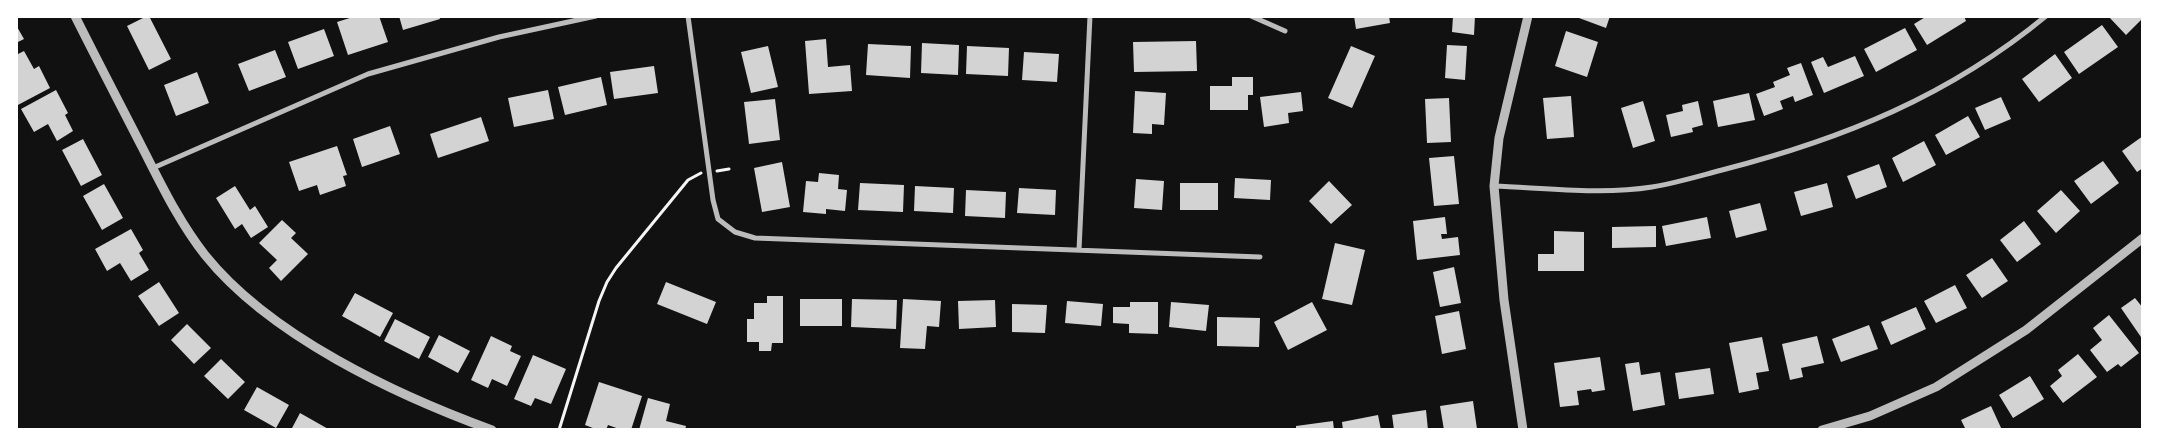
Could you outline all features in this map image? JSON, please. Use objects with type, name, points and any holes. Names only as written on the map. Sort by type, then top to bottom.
[{"type":"street","points":[[75,16],[174,210],[206,255],[249,300],[292,333],[351,366],[411,396],[492,430]]},
{"type":"street","points":[[153,168],[368,74],[499,37],[596,16]]},
{"type":"street","points":[[688,16],[713,200],[718,220],[735,232],[755,238],[1260,257]]},
{"type":"street","points":[[1079,250],[1090,16]]},
{"type":"street","points":[[1251,16],[1285,31]]},
{"type":"street","points":[[1523,430],[1504,300],[1494,186],[1499,138],[1528,16]]},
{"type":"street","points":[[1494,186],[1616,190],[1652,187],[1771,158],[1833,137],[1895,112],[1958,80],[2016,41],[2046,16]]},
{"type":"street","points":[[1822,430],[1870,416],[1936,387],[2026,330],[2143,238]]},
{"type":"path","points":[[558,430],[599,300],[616,268],[688,180],[698,174],[729,170]]},
{"type":"building","points":[[149,16],[171,59],[149,70],[127,26]]},
{"type":"building","points":[[356,16],[379,16],[388,42],[348,55],[337,22]]},
{"type":"building","points":[[399,16],[439,16],[440,19],[403,30]]},
{"type":"building","points":[[1354,16],[1389,16],[1390,23],[1356,29]]},
{"type":"building","points":[[1453,16],[1475,16],[1474,35],[1452,32]]},
{"type":"building","points":[[1580,16],[1610,16],[1606,28],[1579,18]]},
{"type":"building","points":[[1927,16],[1964,16],[1966,21],[1927,45],[1914,24]]},
{"type":"building","points":[[2110,16],[2143,16],[2143,18],[2126,35]]},
{"type":"building","points":[[16,25],[24,39],[16,43]]},
{"type":"building","points":[[2102,25],[2118,47],[2079,74],[2064,52]]},
{"type":"building","points":[[1905,28],[1917,50],[1876,72],[1864,49]]},
{"type":"building","points":[[324,29],[334,56],[298,69],[288,42]]},
{"type":"building","points":[[1566,31],[1598,42],[1587,77],[1555,66]]},
{"type":"building","points":[[826,39],[828,67],[850,65],[852,91],[809,94],[805,41]]},
{"type":"building","points":[[1196,41],[1197,71],[1134,72],[1133,42]]},
{"type":"building","points":[[922,43],[959,45],[958,75],[921,73]]},
{"type":"building","points":[[868,44],[911,46],[910,78],[866,75]]},
{"type":"building","points":[[1447,45],[1467,46],[1465,80],[1445,78]]},
{"type":"building","points":[[768,46],[778,87],[751,93],[741,52]]},
{"type":"building","points":[[967,46],[1009,48],[1008,76],[966,74]]},
{"type":"building","points":[[1351,46],[1375,56],[1352,108],[1328,98]]},
{"type":"building","points":[[275,50],[286,77],[249,91],[238,64]]},
{"type":"building","points":[[24,51],[34,69],[39,66],[50,88],[16,106],[16,55]]},
{"type":"building","points":[[1024,52],[1059,54],[1057,82],[1022,80]]},
{"type":"building","points":[[2055,54],[2072,78],[2039,102],[2022,79]]},
{"type":"building","points":[[1855,56],[1864,76],[1824,93],[1811,62],[1823,57],[1828,67]]},
{"type":"building","points":[[1801,63],[1813,95],[1795,102],[1793,96],[1780,101],[1783,109],[1764,116],[1756,94],[1775,87],[1773,82],[1790,75],[1787,68]]},
{"type":"building","points":[[654,66],[658,93],[614,99],[610,72]]},
{"type":"building","points":[[197,72],[209,103],[176,116],[164,85]]},
{"type":"building","points":[[601,77],[607,105],[565,115],[558,87]]},
{"type":"building","points":[[1232,77],[1253,77],[1253,95],[1248,95],[1248,110],[1210,110],[1210,86],[1232,86]]},
{"type":"building","points":[[56,90],[68,113],[65,115],[73,131],[57,141],[48,124],[34,132],[21,109]]},
{"type":"building","points":[[548,90],[554,119],[514,127],[508,98]]},
{"type":"building","points":[[1135,91],[1166,93],[1164,125],[1152,124],[1152,134],[1133,133]]},
{"type":"building","points":[[1301,92],[1303,111],[1288,113],[1289,123],[1264,127],[1260,97]]},
{"type":"building","points":[[1749,93],[1755,120],[1718,127],[1713,101]]},
{"type":"building","points":[[1571,96],[1574,137],[1547,139],[1543,98]]},
{"type":"building","points":[[2001,97],[2011,119],[1985,130],[1975,108]]},
{"type":"building","points":[[1449,98],[1451,142],[1427,143],[1425,99]]},
{"type":"building","points":[[775,99],[780,140],[749,144],[744,102]]},
{"type":"building","points":[[1643,101],[1655,141],[1633,148],[1621,108]]},
{"type":"building","points":[[1698,101],[1703,125],[1692,128],[1693,132],[1671,137],[1666,115],[1683,111],[1682,105]]},
{"type":"building","points":[[1968,116],[1980,137],[1946,155],[1935,135]]},
{"type":"building","points":[[481,117],[489,141],[438,158],[430,134]]},
{"type":"building","points":[[390,126],[400,154],[362,167],[353,139]]},
{"type":"building","points":[[2143,136],[2143,168],[2137,172],[2122,151]]},
{"type":"building","points":[[83,139],[102,175],[81,186],[62,150]]},
{"type":"building","points":[[1924,141],[1936,165],[1903,182],[1892,158]]},
{"type":"building","points":[[337,146],[347,175],[343,176],[346,186],[320,195],[317,185],[299,191],[289,162]]},
{"type":"building","points":[[1454,156],[1459,204],[1434,206],[1429,158]]},
{"type":"building","points":[[2103,161],[2119,183],[2091,204],[2074,181]]},
{"type":"building","points":[[782,162],[790,207],[762,212],[754,168]]},
{"type":"building","points":[[1879,164],[1887,187],[1856,199],[1847,176]]},
{"type":"building","points":[[819,173],[839,175],[838,189],[847,190],[845,211],[826,209],[826,214],[803,212],[806,181],[818,182]]},
{"type":"building","points":[[1235,178],[1271,180],[1270,200],[1234,198]]},
{"type":"building","points":[[1136,179],[1164,181],[1162,210],[1134,208]]},
{"type":"building","points":[[1329,181],[1352,205],[1331,224],[1309,201]]},
{"type":"building","points":[[860,183],[904,185],[903,212],[858,210]]},
{"type":"building","points":[[1180,183],[1218,183],[1218,210],[1180,210]]},
{"type":"building","points":[[1827,183],[1833,207],[1801,216],[1794,192]]},
{"type":"building","points":[[104,184],[123,218],[102,230],[83,196]]},
{"type":"building","points":[[235,186],[250,210],[255,206],[268,227],[251,238],[242,224],[235,229],[216,198]]},
{"type":"building","points":[[915,186],[954,188],[953,213],[914,211]]},
{"type":"building","points":[[1019,188],[1056,190],[1055,215],[1017,213]]},
{"type":"building","points":[[966,190],[1006,192],[1005,218],[965,216]]},
{"type":"building","points":[[2061,190],[2080,211],[2056,233],[2037,211]]},
{"type":"building","points":[[1760,203],[1767,230],[1736,238],[1729,211]]},
{"type":"building","points":[[1445,217],[1447,234],[1441,234],[1442,239],[1458,237],[1460,255],[1417,260],[1413,221]]},
{"type":"building","points":[[1707,217],[1711,238],[1666,246],[1662,226]]},
{"type":"building","points":[[282,220],[296,233],[291,238],[308,254],[281,281],[269,268],[277,260],[259,243]]},
{"type":"building","points":[[2024,221],[2041,244],[2017,262],[2000,240]]},
{"type":"building","points":[[1656,226],[1656,247],[1612,248],[1612,227]]},
{"type":"building","points":[[131,229],[143,250],[139,253],[149,270],[131,281],[120,263],[107,271],[95,249]]},
{"type":"building","points":[[1554,231],[1584,232],[1584,271],[1538,271],[1538,254],[1554,254]]},
{"type":"building","points":[[1335,243],[1365,250],[1352,305],[1322,299]]},
{"type":"building","points":[[1992,258],[2008,281],[1982,298],[1966,275]]},
{"type":"building","points":[[1454,267],[1461,303],[1440,307],[1433,272]]},
{"type":"building","points":[[159,282],[179,313],[159,326],[138,296]]},
{"type":"building","points":[[666,282],[716,302],[707,324],[657,304]]},
{"type":"building","points":[[1955,285],[1967,308],[1936,323],[1924,301]]},
{"type":"building","points":[[355,293],[393,313],[380,337],[342,316]]},
{"type":"building","points":[[767,296],[783,296],[783,343],[772,343],[771,351],[759,351],[759,342],[747,342],[747,319],[754,319],[754,303],[767,303]]},
{"type":"building","points":[[2135,298],[2143,308],[2143,340],[2121,308]]},
{"type":"building","points":[[800,299],[842,299],[842,326],[800,326]]},
{"type":"building","points":[[852,299],[897,300],[896,329],[851,327]]},
{"type":"building","points":[[903,299],[941,301],[939,327],[927,326],[925,349],[900,348]]},
{"type":"building","points":[[995,300],[996,327],[959,329],[958,301]]},
{"type":"building","points":[[1067,301],[1103,304],[1101,326],[1065,323]]},
{"type":"building","points":[[1130,302],[1158,302],[1158,334],[1129,333],[1129,324],[1113,323],[1113,307],[1130,307]]},
{"type":"building","points":[[1171,302],[1209,305],[1206,331],[1169,327]]},
{"type":"building","points":[[1312,302],[1327,330],[1288,350],[1274,322]]},
{"type":"building","points":[[1012,304],[1047,305],[1045,333],[1012,332]]},
{"type":"building","points":[[1916,307],[1926,329],[1891,345],[1881,322]]},
{"type":"building","points":[[1459,311],[1466,349],[1442,354],[1435,316]]},
{"type":"building","points":[[2109,315],[2139,353],[2121,367],[2118,364],[2107,372],[2090,350],[2102,340],[2093,328]]},
{"type":"building","points":[[1217,317],[1260,318],[1259,347],[1217,346]]},
{"type":"building","points":[[395,319],[430,337],[419,359],[384,341]]},
{"type":"building","points":[[187,324],[211,348],[194,364],[171,340]]},
{"type":"building","points":[[1869,325],[1878,349],[1841,362],[1832,339]]},
{"type":"building","points":[[439,335],[470,351],[458,373],[428,357]]},
{"type":"building","points":[[491,336],[512,346],[510,351],[521,356],[507,386],[492,379],[488,388],[471,380]]},
{"type":"building","points":[[1817,336],[1824,363],[1801,368],[1803,377],[1790,380],[1782,344]]},
{"type":"building","points":[[1762,337],[1769,371],[1756,373],[1759,389],[1739,393],[1729,343]]},
{"type":"building","points":[[2078,354],[2097,377],[2063,403],[2050,386],[2062,376],[2058,370]]},
{"type":"building","points":[[533,355],[566,369],[551,404],[535,398],[531,406],[514,399]]},
{"type":"building","points":[[1600,357],[1605,390],[1592,392],[1591,389],[1577,391],[1579,405],[1560,407],[1554,363]]},
{"type":"building","points":[[221,359],[245,382],[228,399],[204,376]]},
{"type":"building","points":[[1639,362],[1641,375],[1660,372],[1665,405],[1633,411],[1625,364]]},
{"type":"building","points":[[1710,368],[1714,394],[1679,399],[1675,373]]},
{"type":"building","points":[[2030,376],[2044,399],[2013,418],[1999,395]]},
{"type":"building","points":[[599,382],[642,396],[631,430],[622,430],[608,425],[606,430],[598,430],[585,425]]},
{"type":"building","points":[[257,387],[289,405],[276,428],[244,410]]},
{"type":"building","points":[[648,398],[670,404],[666,421],[686,426],[685,430],[639,430]]},
{"type":"building","points":[[1473,401],[1477,429],[1444,430],[1440,406]]},
{"type":"building","points":[[1991,406],[2002,430],[1966,430],[1961,420]]},
{"type":"building","points":[[1426,410],[1428,430],[1394,430],[1392,415]]},
{"type":"building","points":[[300,413],[330,430],[291,430]]},
{"type":"building","points":[[1378,415],[1381,430],[1343,430],[1342,422]]},
{"type":"building","points":[[1333,421],[1334,430],[1296,430],[1296,426]]}]
